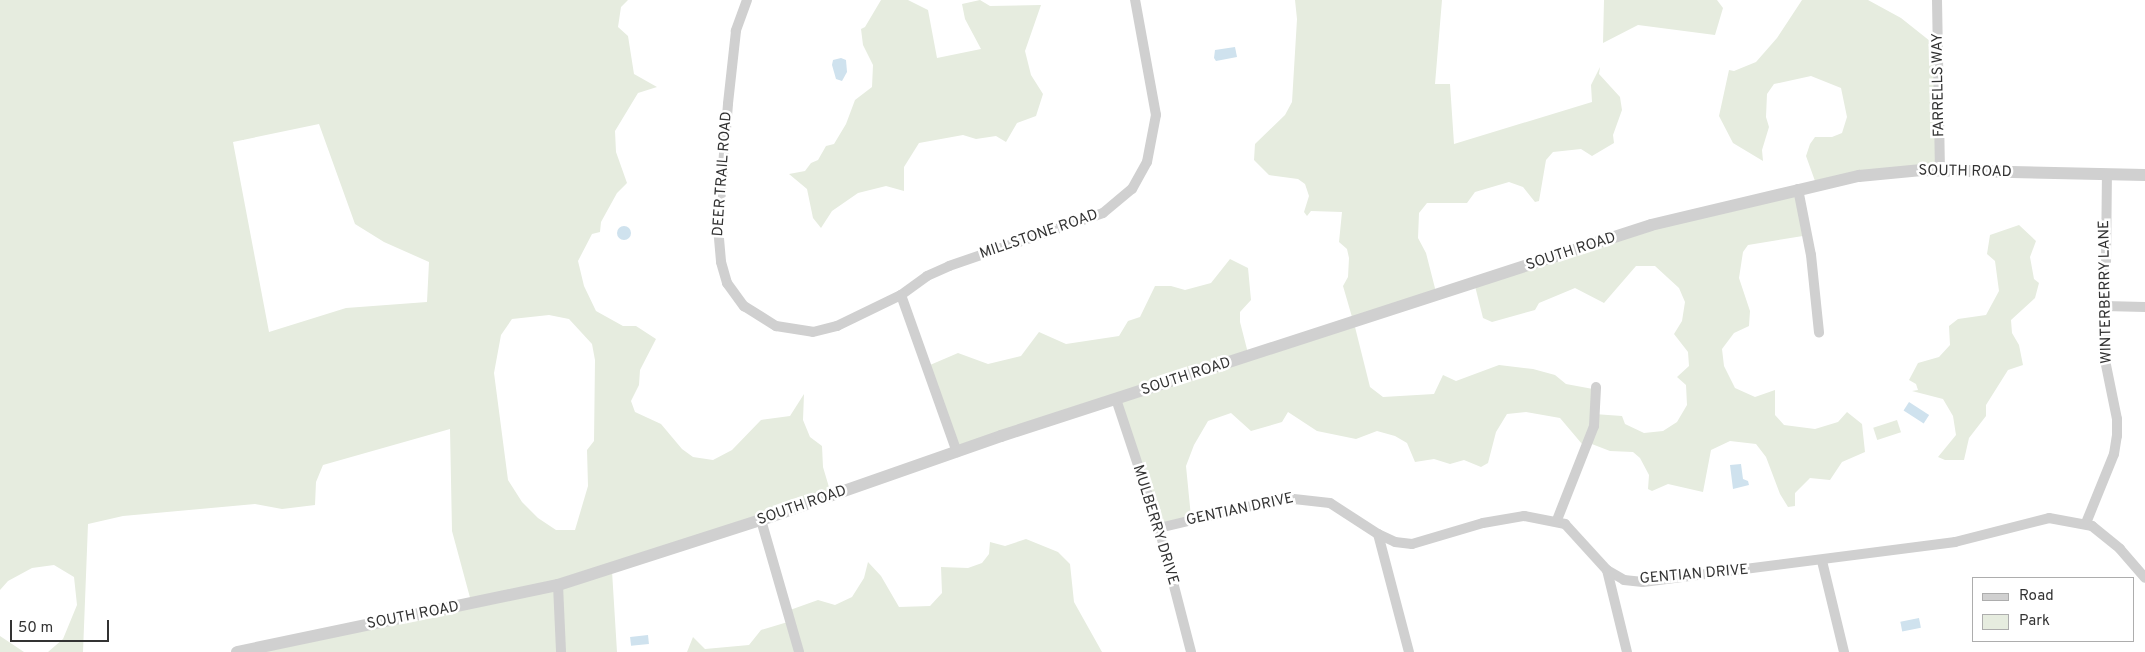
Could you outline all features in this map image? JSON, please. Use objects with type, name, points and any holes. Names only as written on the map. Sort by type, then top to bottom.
[{"type":"street","name":"DEER TRAIL ROAD","points":[[747,0],[736,31],[718,227],[721,262],[727,283],[736,298],[764,320],[798,332],[837,326],[901,296]]},
{"type":"street","name":"MILLSTONE ROAD","points":[[901,296],[927,276],[949,266],[1103,213],[1132,189],[1147,162],[1156,115],[1135,0]]},
{"type":"street","name":"FARRELLS WAY","points":[[1937,0],[1940,170]]},
{"type":"street","name":"SOUTH ROAD","points":[[237,652],[558,585],[761,520],[1116,399],[1651,225],[1860,176],[1940,170],[2145,175]]},
{"type":"street","name":"WINTERBERRY LANE","points":[[2086,523],[2114,454],[2117,436],[2117,419],[2105,360],[2104,306],[2107,174]]},
{"type":"street","points":[[1798,189],[1812,255],[1819,334]]},
{"type":"street","points":[[901,296],[957,452]]},
{"type":"street","points":[[2104,306],[2145,307]]},
{"type":"street","points":[[1557,520],[1594,426],[1596,387]]},
{"type":"street","name":"MULBERRY DRIVE","points":[[1116,399],[1159,528],[1191,652]]},
{"type":"street","name":"GENTIAN DRIVE","points":[[1159,528],[1285,498],[1304,498],[1330,503],[1378,534],[1395,542],[1412,544],[1508,517],[1524,516],[1557,520],[1565,524],[1607,570],[1624,580],[1643,582],[1822,561],[1956,542],[2035,519],[2086,523]]},
{"type":"street","points":[[761,520],[799,652]]},
{"type":"street","points":[[2086,523],[2120,549],[2145,578]]},
{"type":"street","points":[[1378,534],[1409,652]]},
{"type":"street","points":[[1822,561],[1844,652]]},
{"type":"street","points":[[1607,570],[1628,652]]},
{"type":"street","points":[[558,585],[561,652]]},
{"type":"green space","points":[[0,0],[628,0],[621,7],[618,27],[628,36],[634,74],[657,87],[638,93],[615,131],[616,152],[627,183],[617,193],[601,222],[600,232],[592,234],[578,261],[584,286],[596,311],[623,326],[636,326],[656,339],[640,370],[639,385],[631,401],[635,412],[661,424],[682,449],[693,457],[713,460],[732,450],[761,420],[790,416],[804,394],[803,420],[810,437],[822,446],[823,467],[831,494],[612,571],[617,652],[242,652],[472,605],[452,531],[450,429],[323,465],[316,482],[315,505],[282,509],[255,504],[123,516],[88,524],[83,652],[48,652],[63,639],[77,605],[74,577],[54,565],[32,568],[8,581],[0,590]],"holes":[[[319,124],[355,224],[384,242],[429,262],[427,302],[346,308],[269,332],[233,142]],[[549,315],[569,319],[592,344],[595,360],[594,441],[587,450],[588,486],[575,530],[556,530],[538,518],[522,502],[508,480],[494,373],[501,335],[512,319]]]},
{"type":"green space","points":[[881,0],[908,0],[928,10],[937,58],[981,49],[965,19],[962,4],[980,0],[990,6],[1041,5],[1025,51],[1031,75],[1043,94],[1036,116],[1017,123],[1006,142],[996,136],[976,139],[963,135],[919,143],[904,167],[904,191],[886,186],[858,193],[832,211],[821,228],[813,218],[807,189],[789,174],[805,171],[811,163],[818,160],[826,146],[834,144],[846,124],[855,100],[872,87],[873,65],[863,45],[861,29],[865,27]]},
{"type":"green space","points":[[1295,0],[1442,0],[1435,84],[1450,84],[1454,144],[1592,102],[1591,85],[1600,67],[1599,74],[1620,97],[1622,110],[1613,135],[1614,143],[1592,156],[1581,149],[1553,152],[1546,160],[1539,201],[1535,202],[1523,187],[1509,182],[1475,192],[1467,203],[1427,203],[1419,213],[1418,238],[1426,253],[1437,296],[1352,317],[1343,286],[1348,277],[1349,258],[1347,249],[1339,242],[1342,212],[1311,211],[1307,216],[1304,212],[1309,196],[1305,184],[1298,179],[1269,175],[1254,160],[1255,144],[1285,115],[1292,102],[1297,19]]},
{"type":"green space","points":[[1604,0],[1717,0],[1723,8],[1715,35],[1638,25],[1603,43]]},
{"type":"green space","points":[[1802,0],[1868,0],[1901,18],[1940,49],[1942,170],[1815,181],[1806,156],[1810,144],[1815,137],[1832,137],[1842,133],[1847,117],[1841,88],[1811,76],[1774,84],[1767,94],[1766,117],[1769,127],[1762,150],[1763,161],[1733,143],[1719,116],[1729,70],[1734,71],[1756,62],[1777,38]]},
{"type":"green space","points":[[1795,191],[1809,235],[1748,245],[1743,252],[1739,278],[1750,311],[1749,326],[1734,333],[1722,349],[1724,366],[1735,388],[1755,397],[1775,390],[1775,415],[1784,425],[1815,429],[1838,422],[1847,412],[1862,424],[1865,452],[1842,462],[1830,480],[1810,478],[1795,493],[1795,506],[1788,507],[1780,494],[1766,457],[1756,444],[1730,441],[1711,450],[1703,492],[1668,484],[1652,491],[1648,489],[1649,475],[1640,458],[1633,452],[1610,451],[1584,441],[1582,444],[1560,418],[1526,412],[1507,414],[1496,432],[1488,463],[1481,467],[1464,460],[1450,464],[1434,459],[1415,462],[1407,443],[1395,436],[1377,431],[1356,439],[1317,431],[1288,412],[1282,422],[1251,431],[1231,413],[1208,421],[1194,445],[1186,466],[1191,517],[1164,525],[1119,401],[960,450],[930,365],[958,353],[988,364],[1021,356],[1039,332],[1066,344],[1119,336],[1128,321],[1140,317],[1155,286],[1171,286],[1185,290],[1211,283],[1230,259],[1248,268],[1251,300],[1240,312],[1240,322],[1249,357],[1355,327],[1370,387],[1383,397],[1434,394],[1443,375],[1456,381],[1499,365],[1533,369],[1555,375],[1566,384],[1593,389],[1594,414],[1622,416],[1625,424],[1644,433],[1663,431],[1677,422],[1687,405],[1686,385],[1677,377],[1689,366],[1688,352],[1674,334],[1682,321],[1685,302],[1679,288],[1655,266],[1636,266],[1604,303],[1575,288],[1539,303],[1535,310],[1492,322],[1483,318],[1475,286],[1655,225]]},
{"type":"green space","points":[[2019,225],[2036,241],[2030,257],[2034,279],[2039,283],[2035,298],[2011,320],[2012,333],[2019,345],[2023,365],[2008,370],[1986,405],[1986,416],[1969,438],[1964,460],[1945,460],[1938,457],[1956,435],[1953,416],[1943,399],[1912,391],[1918,390],[1916,384],[1909,380],[1918,363],[1939,357],[1950,345],[1949,326],[1958,319],[1986,315],[1999,291],[1995,261],[1987,254],[1990,235]]},
{"type":"green space","points":[[1897,420],[1901,432],[1877,440],[1873,428]]},
{"type":"green space","points":[[1026,539],[1058,552],[1070,564],[1074,602],[1102,652],[687,652],[693,637],[705,649],[749,645],[761,630],[791,621],[790,610],[818,600],[835,605],[852,597],[864,578],[868,562],[881,576],[899,607],[930,606],[942,593],[941,567],[968,568],[982,563],[989,554],[990,542],[1005,546]]},
{"type":"green space","points":[[0,636],[24,652],[0,652]]},
{"type":"water","points":[[1235,47],[1237,57],[1216,61],[1214,58],[1215,50]]},
{"type":"water","points":[[841,58],[846,60],[847,72],[842,81],[836,79],[832,65],[833,60]]},
{"type":"water","points":[[621,226],[627,226],[631,233],[627,240],[621,240],[617,236],[617,230]]},
{"type":"water","points":[[1909,402],[1929,415],[1924,423],[1904,410]]},
{"type":"water","points":[[1741,464],[1743,479],[1748,481],[1749,485],[1733,489],[1730,465]]},
{"type":"water","points":[[1919,618],[1921,628],[1902,631],[1900,622]]},
{"type":"water","points":[[648,635],[649,644],[631,646],[630,637]]}]
